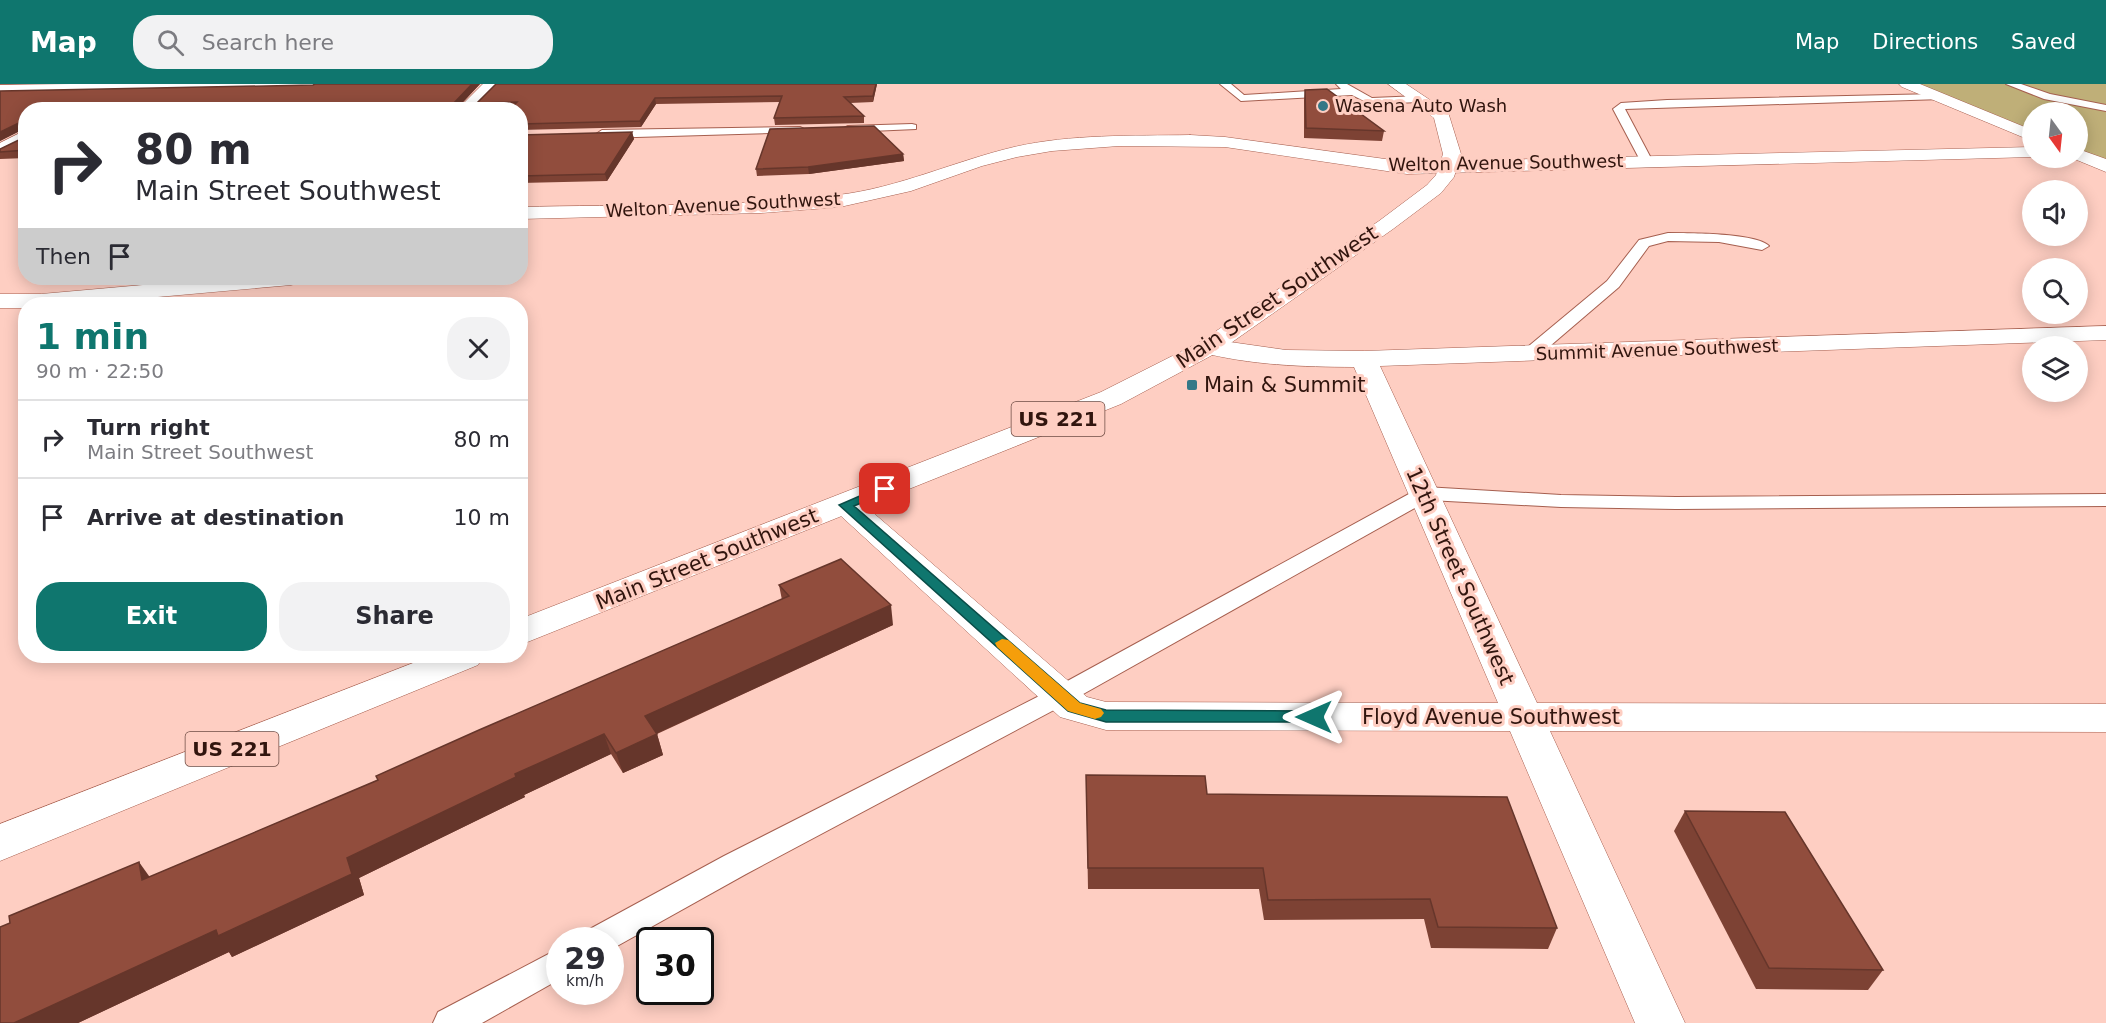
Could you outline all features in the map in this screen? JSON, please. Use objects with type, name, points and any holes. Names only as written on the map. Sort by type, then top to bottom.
[{"type":"street","points":[[0,90],[315,84]]},
{"type":"street","points":[[473,102],[492,84]]},
{"type":"street","points":[[1396,84],[1442,116],[1452,154],[1448,166]]},
{"type":"street","points":[[1907,84],[2022,132]]},
{"type":"street","points":[[81,102],[105,88]]},
{"type":"street","points":[[0,150],[18,140]]},
{"type":"street","name":"Welton Avenue Southwest","points":[[528,213],[761,207],[840,201],[904,187],[976,162],[1008,154],[1052,146],[1119,141],[1225,142],[1388,166],[2022,152]]},
{"type":"street","points":[[2088,158],[2106,166]]},
{"type":"street","name":"Main Street Southwest","points":[[528,630],[1111,398],[1209,348],[1434,189],[1445,177],[1448,166]]},
{"type":"street","points":[[84,297],[215,285]]},
{"type":"street","points":[[0,301],[18,301]]},
{"type":"street","name":"Summit Avenue Southwest","points":[[1209,348],[1253,356],[1296,360],[1364,359],[2106,333]]},
{"type":"street","name":"12th Street Southwest","points":[[1364,359],[1660,1023]]},
{"type":"street","name":"Floyd Avenue Southwest","points":[[845,505],[926,573],[1060,696],[1074,707],[1106,716],[2106,718]]},
{"type":"street","name":"US 221","points":[[0,843],[448,663]]},
{"type":"lane","points":[[1225,84],[1241,98],[1300,97],[1353,92]]},
{"type":"lane","points":[[1340,84],[1370,101],[1420,99]]},
{"type":"lane","points":[[2011,84],[2048,97],[2106,108]]},
{"type":"lane","points":[[1647,162],[1619,109],[1621,106],[1938,97]]},
{"type":"lane","points":[[841,129],[912,127]]},
{"type":"lane","points":[[592,135],[817,130]]},
{"type":"lane","points":[[1530,354],[1613,284],[1644,243],[1668,237],[1719,238],[1762,246]]},
{"type":"lane","points":[[623,927],[735,865],[1060,696],[1425,493],[1561,501],[1676,503],[2106,500]]},
{"type":"lane","points":[[450,1023],[546,970]]},
{"type":"shaded area","points":[[1907,84],[2106,84],[2106,166],[2088,158],[2088,102],[2022,102],[2022,131]]},
{"type":"building","points":[[472,84],[455,102],[18,102],[18,123],[0,132],[0,91]]},
{"type":"building","points":[[496,84],[876,84],[873,96],[844,97],[864,116],[774,118],[782,96],[655,98],[640,121],[528,124],[528,102],[478,102]]},
{"type":"building","points":[[1327,89],[1384,131],[1306,128],[1305,90]]},
{"type":"building","points":[[874,126],[903,154],[808,167],[756,169],[770,129]]},
{"type":"building","points":[[632,132],[605,174],[528,176],[528,135]]},
{"type":"building","points":[[18,140],[18,151],[0,152],[0,149]]},
{"type":"building","points":[[841,559],[891,605],[645,716],[657,734],[616,753],[604,734],[515,774],[516,777],[347,858],[352,874],[218,936],[216,930],[14,1023],[0,1023],[0,927],[10,923],[9,916],[139,862],[142,880],[378,780],[376,776],[789,596],[779,585]]},
{"type":"building","points":[[1086,775],[1205,776],[1207,794],[1507,797],[1557,928],[1438,927],[1430,899],[1268,900],[1263,868],[1088,868]]},
{"type":"building","points":[[1685,811],[1785,812],[1883,970],[1769,968]]},
{"type":"slow traffic","points":[[1002,643],[1074,707],[1095,713]]},
{"type":"place","name":"Wasena Auto Wash","points":[[1323,106]]},
{"type":"place","name":"Main & Summit","points":[[1192,385]]},
{"type":"route","points":[[885,489],[845,505],[926,573],[1074,707],[1106,716],[1314,717]]}]
